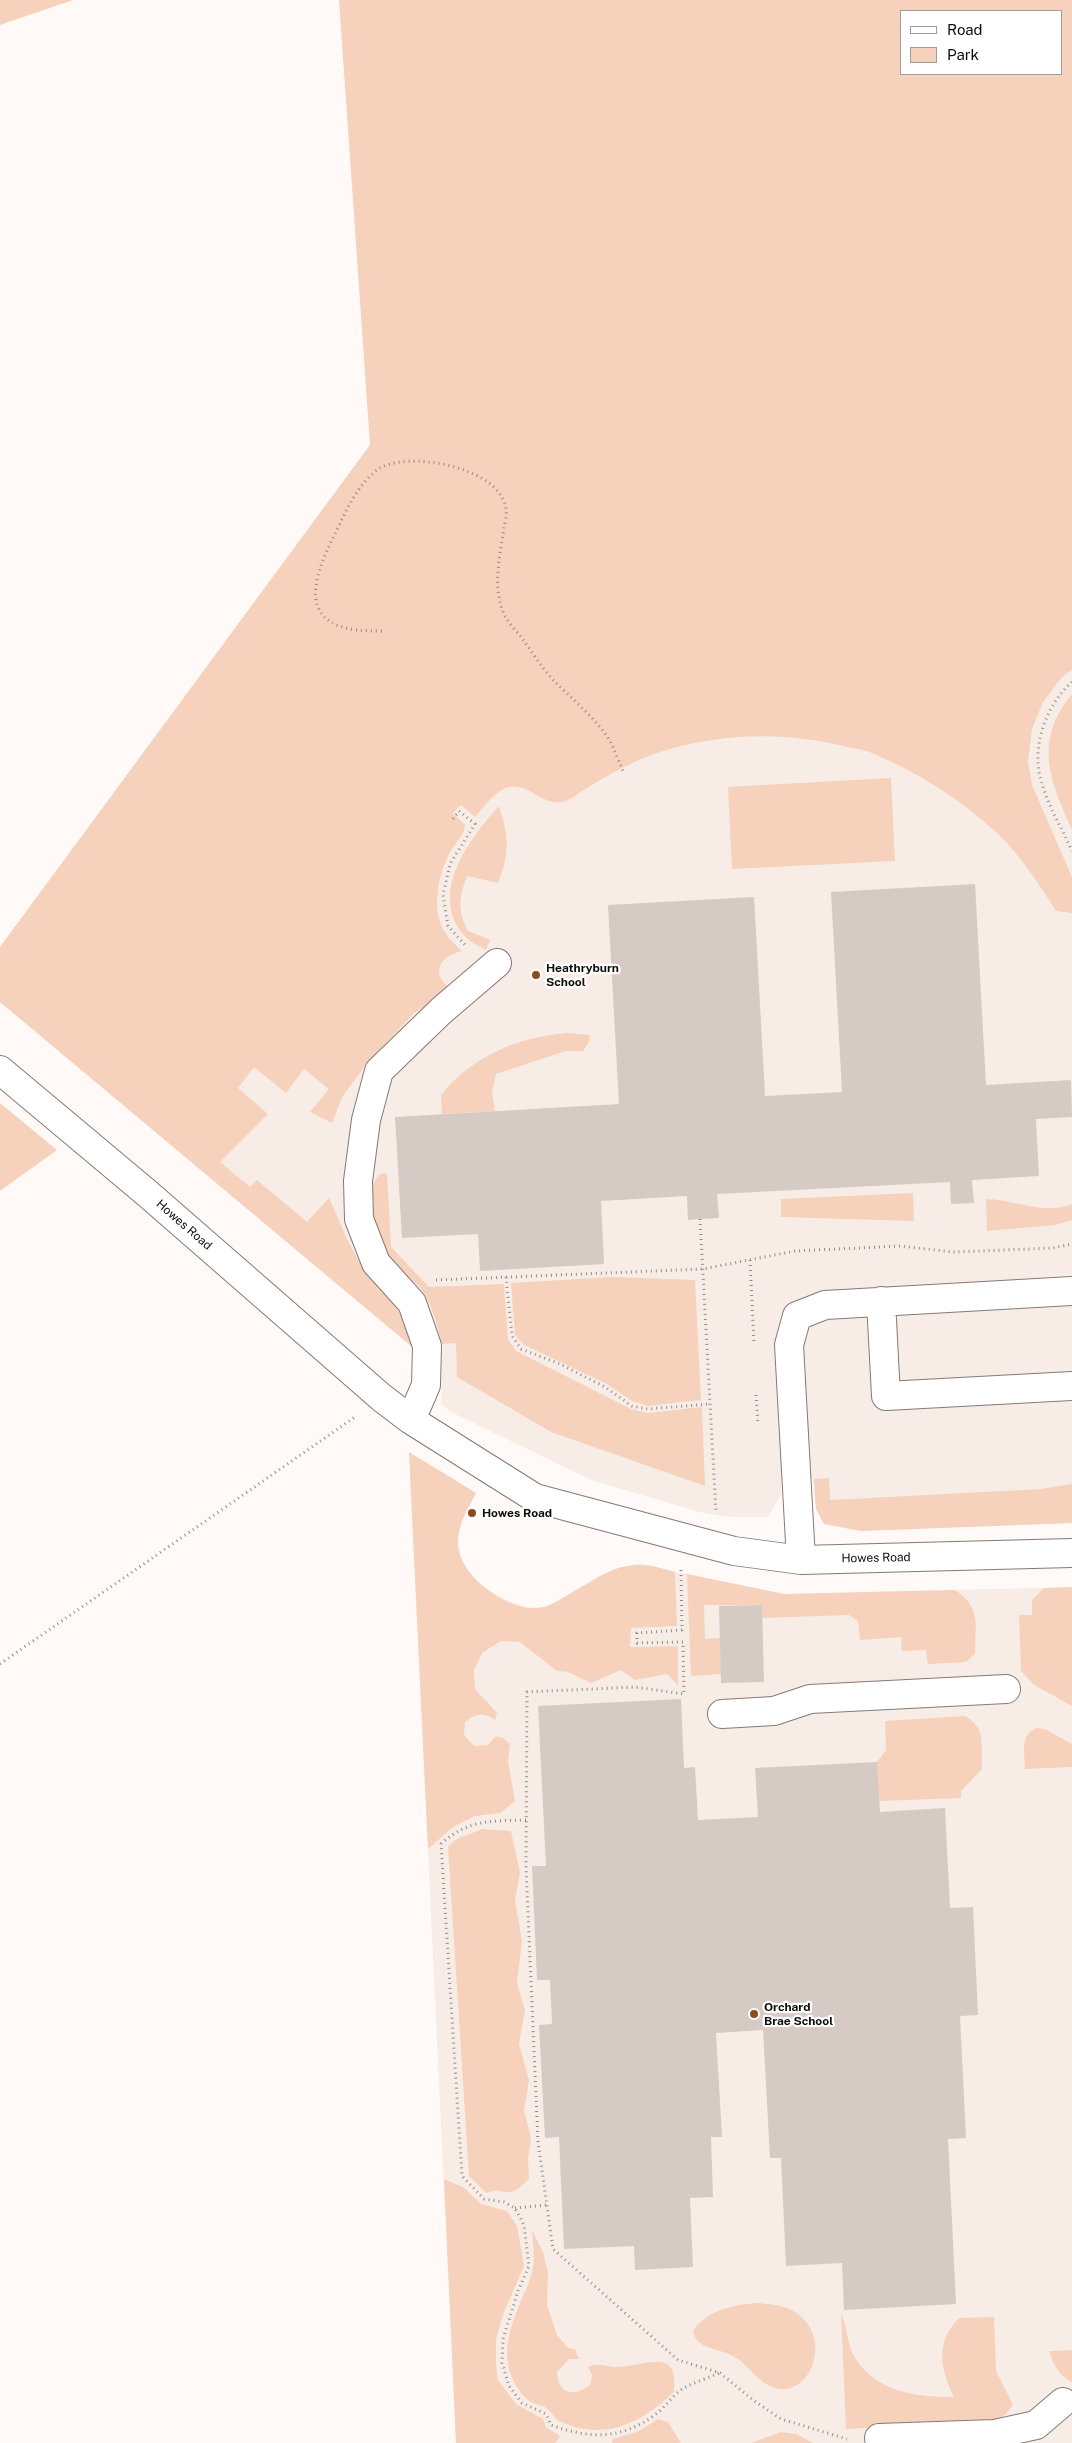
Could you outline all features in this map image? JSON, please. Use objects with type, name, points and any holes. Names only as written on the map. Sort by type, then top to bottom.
[{"type":"street","points":[[411,1420],[426,1385],[427,1346],[412,1303],[376,1263],[359,1219],[358,1181],[366,1120],[379,1071],[441,1011],[497,964]]},
{"type":"street","name":"Howes Road","points":[[0,1070],[176,1219],[382,1398],[411,1420],[535,1498],[718,1547],[801,1560],[1072,1553]]},
{"type":"street","points":[[801,1560],[789,1345],[797,1316],[825,1305],[1072,1291]]},
{"type":"street","points":[[881,1301],[886,1396],[1072,1386]]},
{"type":"street","points":[[722,1714],[774,1711],[810,1699],[1006,1689]]},
{"type":"street","points":[[879,2438],[995,2434],[1036,2425],[1063,2402]]},
{"type":"path","points":[[382,631],[356,632],[337,624],[323,615],[314,599],[315,583],[321,562],[359,489],[378,470],[396,463],[443,462],[479,476],[496,489],[507,508],[498,572],[498,595],[504,615],[552,679],[606,735],[624,773]]},
{"type":"path","points":[[1072,682],[1064,689],[1046,716],[1038,749],[1040,780],[1072,851]]},
{"type":"path","points":[[453,819],[459,811],[475,824],[450,864],[442,895],[448,926],[466,947],[497,964]]},
{"type":"path","points":[[700,1220],[718,1547]]},
{"type":"path","points":[[430,1280],[703,1269],[795,1251],[900,1246],[953,1252],[1053,1248],[1072,1244]]},
{"type":"path","points":[[506,1277],[512,1336],[521,1349],[560,1364],[605,1387],[632,1406],[648,1409],[710,1404]]},
{"type":"path","points":[[0,1664],[382,1398]]},
{"type":"path","points":[[680,1537],[682,1630],[637,1633],[638,1643],[683,1642],[684,1694],[635,1687],[527,1692],[526,1867],[538,2142],[553,2249],[678,2360],[720,2373],[753,2400],[782,2419],[846,2440],[879,2438]]},
{"type":"path","points":[[526,1820],[481,1821],[453,1833],[441,1844],[462,2176],[484,2199],[504,2202],[515,2208],[524,2225],[529,2266],[518,2291],[503,2339],[502,2363],[509,2386],[522,2403],[546,2414],[551,2425],[575,2434],[610,2435],[636,2427],[657,2414],[682,2389],[720,2373]]},
{"type":"path","points":[[515,2208],[547,2204]]},
{"type":"shaded area","name":"Heathryburn School","points":[[1072,415],[1072,1523],[861,1531],[824,1524],[816,1509],[813,1479],[781,1480],[781,1495],[768,1517],[729,1517],[699,1512],[591,1480],[451,1412],[441,1404],[442,1344],[411,1346],[0,1002],[0,947],[370,445]]},
{"type":"shaded area","name":"Orchard Brae School","points":[[409,1452],[476,1493],[459,1526],[458,1544],[461,1562],[471,1576],[484,1587],[500,1597],[526,1608],[545,1607],[615,1569],[638,1564],[784,1594],[1072,1587],[1072,2443],[456,2443]]},
{"type":"green space","points":[[0,0],[73,0],[0,25]]},
{"type":"green space","points":[[339,0],[1072,0],[1072,670],[1062,677],[1043,702],[1032,729],[1028,762],[1032,785],[1072,877],[1072,913],[1056,911],[1030,872],[999,835],[970,810],[939,788],[906,769],[872,753],[816,741],[771,736],[725,738],[702,742],[657,753],[640,760],[624,767],[566,801],[551,802],[524,789],[509,787],[495,795],[475,817],[461,805],[453,813],[465,825],[461,836],[450,852],[442,872],[437,904],[441,925],[462,951],[447,958],[439,967],[441,978],[453,990],[414,1013],[365,1066],[342,1097],[332,1123],[310,1112],[329,1089],[304,1069],[286,1093],[254,1067],[238,1088],[268,1114],[220,1162],[250,1187],[257,1180],[307,1222],[329,1198],[359,1261],[390,1300],[403,1320],[411,1346],[0,1002],[0,947],[370,445]]},
{"type":"green space","points":[[1072,694],[1072,830],[1052,778],[1049,745],[1052,728]]},
{"type":"green space","points":[[891,778],[895,861],[732,869],[728,787]]},
{"type":"green space","points":[[499,806],[505,827],[507,845],[505,862],[498,883],[467,876],[460,904],[464,923],[468,931],[490,940],[486,950],[474,944],[466,937],[454,919],[450,902],[451,885],[465,851],[487,819]]},
{"type":"green space","points":[[567,1033],[590,1035],[589,1042],[583,1051],[566,1051],[496,1074],[492,1092],[495,1111],[442,1114],[441,1095],[453,1081],[482,1059],[514,1044],[549,1035]]},
{"type":"green space","points":[[0,1103],[57,1150],[0,1191]]},
{"type":"green space","points":[[387,1173],[391,1247],[429,1287],[504,1284],[508,1339],[516,1351],[631,1409],[648,1413],[702,1407],[705,1486],[551,1432],[457,1377],[456,1343],[442,1344],[426,1296],[420,1287],[393,1262],[377,1232],[373,1215],[372,1189],[380,1174]]},
{"type":"green space","points":[[913,1193],[914,1221],[781,1217],[781,1199]]},
{"type":"green space","points":[[986,1199],[1040,1208],[1061,1207],[1072,1204],[1072,1220],[1055,1225],[987,1231]]},
{"type":"green space","points":[[612,1277],[695,1280],[701,1400],[648,1406],[632,1401],[607,1384],[524,1345],[515,1335],[511,1283]]},
{"type":"green space","points":[[409,1452],[476,1493],[464,1517],[458,1536],[460,1556],[477,1580],[489,1591],[503,1599],[531,1608],[544,1607],[551,1605],[602,1575],[619,1568],[642,1565],[675,1572],[677,1626],[631,1628],[630,1647],[678,1646],[678,1685],[667,1674],[635,1680],[621,1670],[591,1683],[568,1672],[557,1671],[520,1642],[501,1641],[482,1653],[474,1670],[475,1689],[497,1713],[495,1720],[487,1715],[476,1715],[469,1719],[465,1722],[464,1735],[474,1746],[488,1745],[496,1736],[503,1738],[510,1744],[508,1761],[515,1801],[500,1813],[475,1816],[453,1827],[428,1849]]},
{"type":"green space","points":[[829,1478],[830,1500],[1041,1489],[1072,1484],[1072,1523],[861,1531],[824,1524],[816,1509],[814,1479]]},
{"type":"green space","points":[[687,1574],[784,1594],[955,1590],[970,1604],[973,1611],[976,1626],[975,1654],[966,1662],[928,1664],[926,1650],[902,1651],[901,1637],[860,1640],[858,1621],[849,1615],[762,1618],[761,1605],[704,1605],[705,1639],[720,1638],[721,1674],[691,1676]]},
{"type":"green space","points":[[1072,1587],[1072,1706],[1034,1685],[1021,1671],[1019,1615],[1032,1615],[1032,1600],[1044,1588]]},
{"type":"green space","points":[[965,1716],[977,1726],[980,1732],[982,1769],[961,1791],[961,1798],[879,1801],[877,1762],[886,1750],[885,1721]]},
{"type":"green space","points":[[1037,1728],[1045,1729],[1072,1744],[1072,1767],[1025,1769],[1025,1740],[1031,1731]]},
{"type":"green space","points":[[482,1829],[511,1831],[520,1873],[515,1901],[522,1941],[517,1983],[525,2010],[519,2044],[529,2080],[524,2110],[531,2138],[528,2159],[529,2178],[511,2192],[497,2190],[486,2193],[469,2176],[448,1847],[455,1840]]},
{"type":"green space","points":[[444,2179],[463,2187],[481,2204],[507,2211],[517,2226],[524,2266],[504,2312],[496,2339],[498,2380],[516,2404],[543,2419],[546,2427],[560,2436],[555,2443],[456,2443]]},
{"type":"green space","points":[[532,2230],[543,2252],[548,2272],[547,2305],[557,2335],[568,2348],[575,2349],[579,2359],[569,2359],[557,2372],[560,2385],[564,2389],[568,2392],[573,2392],[590,2385],[592,2375],[588,2367],[592,2366],[618,2367],[658,2362],[666,2364],[671,2369],[674,2378],[674,2392],[662,2403],[636,2420],[608,2429],[577,2428],[559,2421],[545,2407],[531,2402],[516,2385],[510,2373],[508,2363],[508,2341],[514,2318],[533,2271]]},
{"type":"green space","points":[[758,2303],[784,2307],[801,2317],[811,2330],[815,2346],[814,2361],[808,2375],[798,2385],[785,2389],[770,2386],[736,2358],[702,2344],[695,2336],[693,2330],[706,2317],[722,2309]]},
{"type":"green space","points":[[841,2313],[853,2354],[861,2367],[872,2377],[896,2390],[939,2397],[954,2397],[949,2387],[942,2356],[943,2346],[951,2327],[959,2318],[994,2317],[996,2371],[1013,2405],[1005,2415],[994,2421],[846,2429]]},
{"type":"green space","points":[[1072,2350],[1072,2382],[1057,2369],[1049,2351]]},
{"type":"green space","points":[[658,2419],[668,2422],[681,2443],[612,2443],[613,2439],[639,2431]]},
{"type":"green space","points":[[781,2432],[796,2434],[813,2443],[751,2443]]},
{"type":"building","points":[[975,884],[986,1085],[1071,1080],[1072,1117],[1036,1119],[1039,1176],[972,1180],[974,1203],[951,1204],[950,1182],[717,1194],[719,1218],[688,1220],[687,1196],[601,1201],[604,1264],[480,1271],[478,1234],[402,1238],[395,1117],[619,1104],[608,905],[754,897],[765,1096],[842,1092],[831,892]]},
{"type":"building","points":[[762,1605],[764,1682],[721,1683],[719,1606]]},
{"type":"building","points":[[681,1699],[684,1768],[695,1767],[698,1820],[758,1817],[755,1768],[877,1762],[880,1812],[945,1808],[950,1908],[973,1907],[978,2015],[960,2016],[966,2138],[948,2139],[956,2304],[844,2310],[842,2263],[786,2266],[781,2158],[770,2158],[763,2030],[716,2033],[722,2137],[711,2137],[713,2197],[690,2198],[693,2267],[635,2270],[634,2246],[564,2249],[559,2137],[545,2138],[539,2025],[552,2024],[550,1980],[537,1980],[532,1866],[546,1866],[538,1706]]},
{"type":"place","name":"Heathryburn School","points":[[536,975]]},
{"type":"place","name":"Howes Road","points":[[472,1513]]},
{"type":"place","name":"Orchard Brae School","points":[[754,2014]]}]
